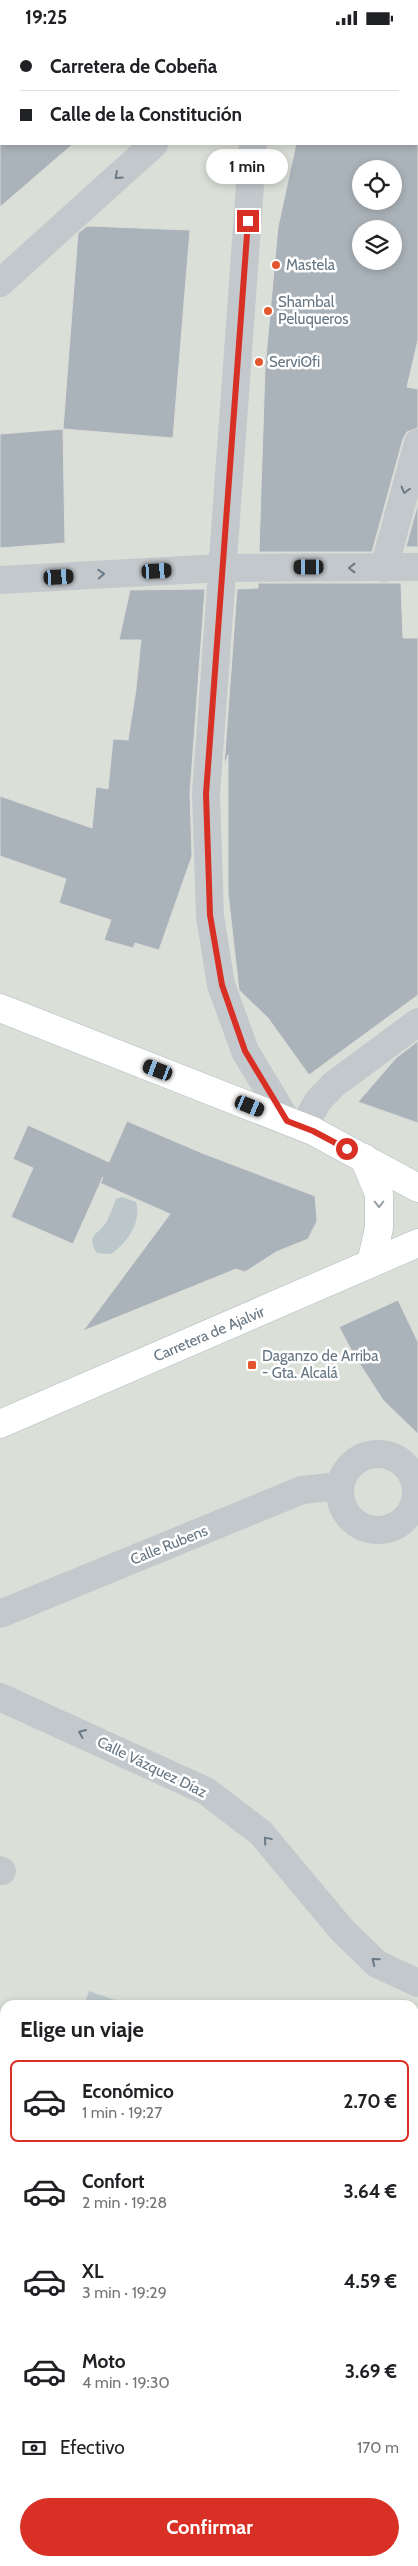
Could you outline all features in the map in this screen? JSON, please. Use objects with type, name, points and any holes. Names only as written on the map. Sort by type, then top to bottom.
[{"type":"street","points":[[0,283],[153,145]]},
{"type":"street","points":[[253,145],[206,794],[210,915],[222,985],[245,1051],[295,1124]]},
{"type":"street","points":[[384,567],[418,443]]},
{"type":"street","points":[[0,580],[222,567],[418,567]]},
{"type":"street","points":[[0,1008],[295,1124],[364,1158],[418,1188]]},
{"type":"street","points":[[295,1124],[333,1085],[418,1022]]},
{"type":"street","points":[[364,1158],[379,1194],[379,1228],[371,1263]]},
{"type":"street","name":"Carretera de Ajalvir","points":[[0,1424],[418,1243]]},
{"type":"street","name":"Calle Rubens","points":[[0,1615],[302,1490],[340,1486]]},
{"type":"street","name":"Calle Vázquez Díaz","points":[[0,1697],[206,1791],[261,1833],[342,1930],[377,1964],[418,1983]]},
{"type":"shaded area","points":[[0,145],[418,145],[418,2000],[0,2000]]},
{"type":"shaded area","points":[[122,1197],[136,1202],[137,1217],[132,1231],[128,1238],[111,1254],[97,1253],[93,1246],[93,1238],[105,1224],[116,1199]]},
{"type":"shaded area","points":[[89,1991],[115,2000],[86,2000]]},
{"type":"building","points":[[0,145],[72,145],[0,207]]},
{"type":"building","points":[[296,145],[418,145],[418,340],[407,387],[418,389],[418,428],[407,432],[403,439],[372,552],[259,552],[265,368],[278,227]]},
{"type":"building","points":[[87,226],[190,230],[173,438],[63,429],[78,233]]},
{"type":"building","points":[[63,429],[65,543],[0,548],[0,434]]},
{"type":"building","points":[[418,503],[418,547],[406,547]]},
{"type":"building","points":[[258,583],[401,583],[403,638],[418,638],[418,995],[309,1075],[268,1018],[239,990],[228,893],[228,755],[224,767],[237,589],[258,588]]},
{"type":"building","points":[[205,589],[190,793],[192,856],[159,950],[135,943],[133,948],[104,940],[111,920],[59,903],[66,879],[0,856],[0,796],[92,828],[96,787],[108,789],[113,739],[128,740],[141,640],[119,640],[130,590]]},
{"type":"building","points":[[418,1041],[418,1123],[358,1102],[396,1058]]},
{"type":"building","points":[[127,1121],[202,1153],[315,1196],[317,1221],[308,1239],[276,1252],[245,1272],[236,1269],[83,1331],[170,1214],[100,1183],[73,1244],[11,1217],[33,1168],[13,1159],[28,1125],[109,1162]]},
{"type":"building","points":[[398,1300],[418,1342],[418,1434],[383,1400],[354,1355],[339,1327]]},
{"type":"place","name":"Mastela","points":[[276,265]]},
{"type":"place","name":"Shambal Peluqueros","points":[[268,311]]},
{"type":"place","name":"ServiOfi","points":[[259,362]]},
{"type":"place","name":"Daganzo de Arriba - Gta. Alcalá","points":[[252,1365]]},
{"type":"route","points":[[248,221],[206,794],[210,915],[222,985],[245,1051],[287,1121],[313,1131],[347,1149]]}]
